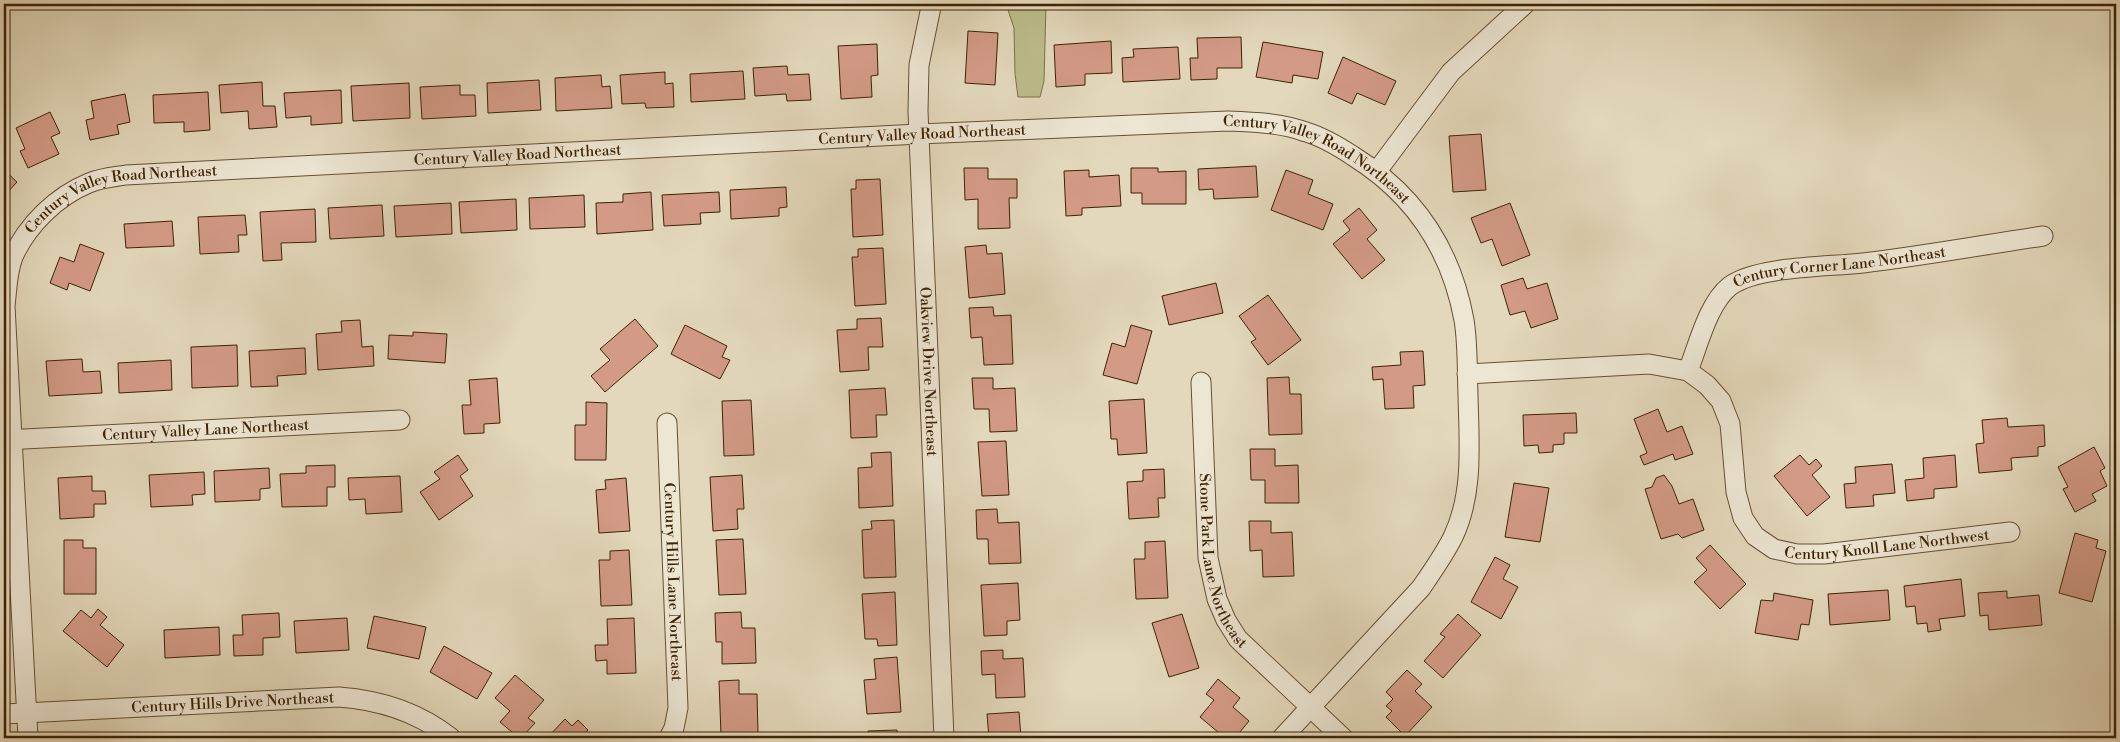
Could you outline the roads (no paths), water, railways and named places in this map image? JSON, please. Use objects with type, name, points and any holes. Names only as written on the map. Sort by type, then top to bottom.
[{"type":"street","points":[[1378,171],[1451,72],[1525,4]]},
{"type":"street","name":"Oakview Drive Northeast","points":[[931,7],[917,83],[944,738]]},
{"type":"street","name":"Century Valley Road Northeast","points":[[28,738],[8,440],[5,306],[7,281],[13,258],[25,237],[50,208],[88,183],[126,175],[919,134],[1228,121],[1279,124],[1306,131],[1332,142],[1378,171],[1405,196],[1421,216],[1436,241],[1458,295],[1464,322],[1470,459],[1466,491],[1453,536],[1438,564],[1421,588],[1282,738]]},
{"type":"street","name":"Century Corner Lane Northeast","points":[[1688,371],[1705,325],[1716,302],[1730,286],[1753,276],[1786,270],[1864,263],[2043,236]]},
{"type":"street","name":"Century Knoll Lane Northwest","points":[[1467,374],[1649,364],[1688,371],[1722,401],[1730,424],[1736,492],[1743,518],[1755,536],[1774,549],[1796,554],[1824,554],[2010,532]]},
{"type":"street","name":"Stone Park Lane Northeast","points":[[1201,382],[1208,558],[1217,599],[1226,620],[1238,639],[1343,738]]},
{"type":"street","name":"Century Valley Lane Northeast","points":[[8,440],[400,420]]},
{"type":"street","name":"Century Hills Lane Northeast","points":[[667,423],[678,708],[674,728],[669,738]]},
{"type":"street","name":"Century Hills Drive Northeast","points":[[4,714],[339,697],[357,698],[402,709],[424,720],[451,738]]}]
